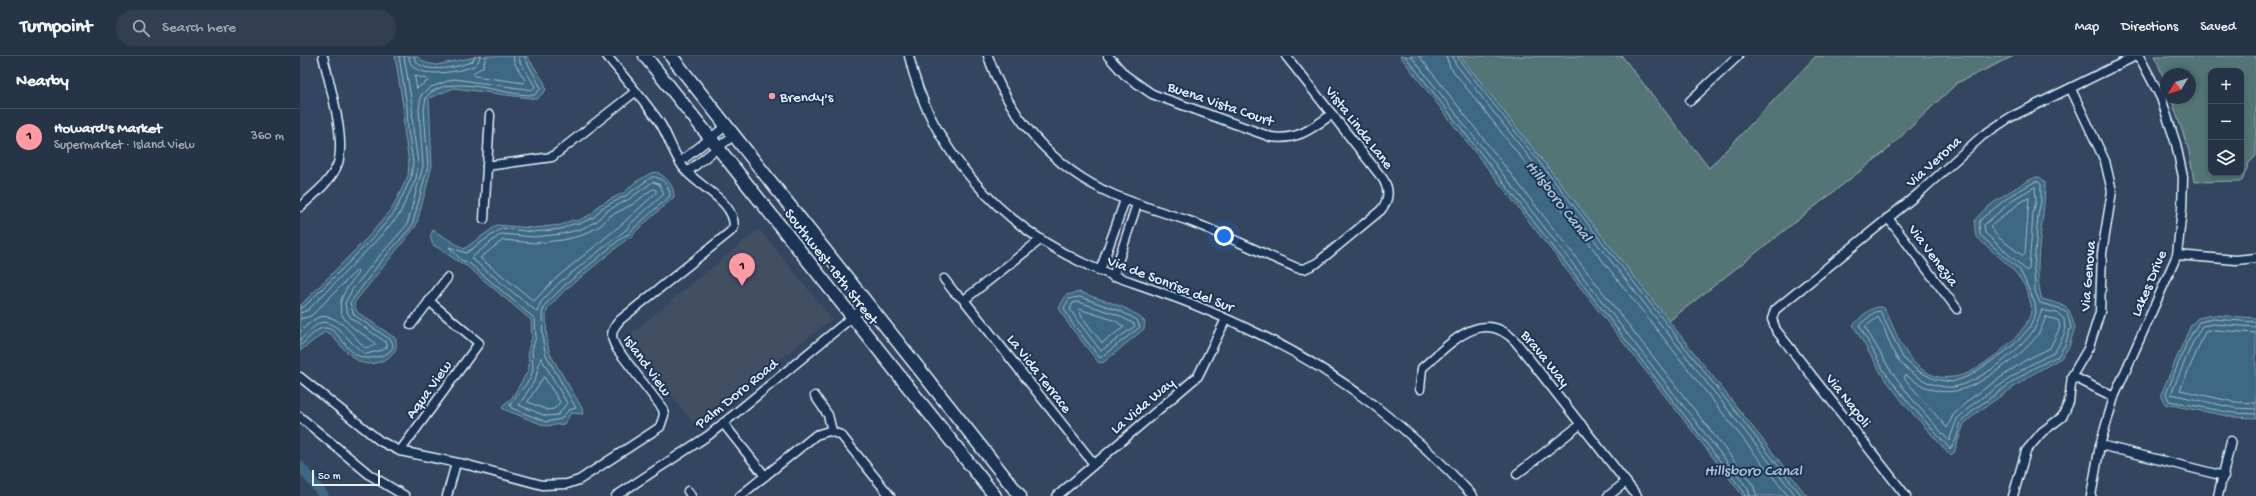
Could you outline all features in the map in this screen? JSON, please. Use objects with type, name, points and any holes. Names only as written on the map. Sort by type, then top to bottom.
[{"type":"main road","name":"Southwest 18th Street","points":[[645,56],[995,496]]},
{"type":"main road","name":"Southwest 18th Street","points":[[671,56],[1020,496]]},
{"type":"street","points":[[300,208],[329,178],[338,163],[340,154],[340,135],[323,56]]},
{"type":"street","name":"Island View","points":[[300,377],[380,441],[400,451],[456,462],[542,485],[567,484],[591,474],[660,427],[663,421],[663,409],[617,349],[611,338],[611,332],[620,320],[734,228],[734,221],[715,195],[687,172],[660,124],[607,56]]},
{"type":"street","name":"Via de Sonrisa del Sur","points":[[909,56],[925,102],[936,125],[960,163],[993,202],[1040,240],[1063,254],[1113,277],[1202,307],[1262,335],[1303,358],[1361,397],[1433,456],[1473,496]]},
{"type":"street","name":"Vista Linda Lane","points":[[988,56],[1002,91],[1012,107],[1042,145],[1081,177],[1125,200],[1228,237],[1297,268],[1311,267],[1381,210],[1388,198],[1388,191],[1383,179],[1286,56]]},
{"type":"street","name":"Buena Vista Court","points":[[1108,56],[1125,75],[1152,94],[1271,137],[1284,138],[1303,134],[1332,114]]},
{"type":"street","points":[[1690,101],[1738,56]]},
{"type":"street","name":"Via Verona","points":[[1772,319],[1775,310],[1786,299],[1888,218],[1982,136],[2009,118],[2138,56]]},
{"type":"street","name":"Lakes Drive","points":[[2091,496],[2100,445],[2114,397],[2177,255],[2182,209],[2183,177],[2176,144],[2161,98],[2138,56]]},
{"type":"street","name":"Via Genova","points":[[2013,496],[2026,451],[2042,432],[2062,417],[2069,402],[2072,376],[2089,348],[2100,312],[2102,252],[2112,191],[2105,162],[2071,89]]},
{"type":"street","points":[[487,166],[552,157],[635,92]]},
{"type":"street","points":[[484,219],[490,115]]},
{"type":"street","points":[[680,162],[726,126]]},
{"type":"street","points":[[687,172],[734,135]]},
{"type":"street","points":[[1100,271],[1125,200]]},
{"type":"street","points":[[1113,277],[1137,204]]},
{"type":"street","name":"Via Venezia","points":[[1888,218],[1957,309]]},
{"type":"street","points":[[964,300],[1040,240]]},
{"type":"street","points":[[2177,255],[2236,260],[2256,258]]},
{"type":"street","points":[[411,325],[447,278]]},
{"type":"street","name":"La Vida Terrace","points":[[944,279],[954,292],[964,300],[1094,464]]},
{"type":"street","name":"Aqua View","points":[[400,451],[478,343],[429,301]]},
{"type":"street","name":"Palm Doro Road","points":[[616,496],[639,483],[723,423],[868,304]]},
{"type":"street","name":"La Vida Way","points":[[1057,496],[1198,376],[1226,319]]},
{"type":"street","name":"Via Napoli","points":[[1772,319],[1776,330],[1906,496]]},
{"type":"street","name":"Brava Way","points":[[1420,389],[1422,368],[1461,335],[1473,329],[1493,328],[1506,333],[1516,342],[1637,496]]},
{"type":"street","points":[[2072,376],[2114,397]]},
{"type":"street","points":[[815,396],[828,415],[832,431]]},
{"type":"street","points":[[300,417],[370,475],[405,496]]},
{"type":"street","points":[[723,423],[765,476]]},
{"type":"street","points":[[1517,474],[1581,424]]},
{"type":"street","points":[[740,496],[816,436],[822,432],[832,431],[841,435],[890,496]]},
{"type":"street","points":[[2218,496],[2224,476],[2231,441]]},
{"type":"street","points":[[2100,445],[2224,476]]},
{"type":"street","points":[[447,496],[456,462]]},
{"type":"street","points":[[1608,496],[1626,482]]},
{"type":"shaded area","points":[[759,229],[832,319],[695,425],[626,338]]},
{"type":"green space","points":[[1460,56],[1622,56],[1709,168],[1816,56],[2014,56],[1957,83],[1887,150],[1669,321]]},
{"type":"green space","points":[[2155,56],[2256,56],[2256,156],[2249,163],[2244,176],[2244,68],[2208,68],[2208,176],[2244,176],[2242,181],[2194,182],[2189,151],[2173,104],[2196,104],[2196,68],[2160,69]]},
{"type":"water","points":[[395,56],[416,56],[426,63],[436,65],[481,56],[527,56],[544,82],[546,90],[537,99],[454,88],[429,98],[432,166],[416,226],[354,303],[357,312],[395,338],[395,350],[392,355],[381,362],[368,364],[363,363],[341,347],[331,334],[325,332],[300,351],[300,306],[367,238],[392,209],[408,176],[409,163],[404,130],[403,106]]},
{"type":"water","name":"Hillsboro Canal","points":[[1400,56],[1460,56],[1807,496],[1743,496]]},
{"type":"water","points":[[657,172],[669,182],[673,189],[674,197],[636,231],[631,238],[627,239],[565,290],[548,308],[546,315],[547,342],[550,354],[582,408],[583,414],[571,413],[564,424],[546,426],[503,409],[502,406],[512,398],[529,369],[528,350],[532,337],[531,320],[467,266],[433,245],[430,237],[433,230],[464,249],[497,225],[533,228],[561,225],[572,220],[577,221],[592,214],[599,205],[625,192],[634,183],[651,173]]},
{"type":"water","points":[[2036,177],[2040,177],[2045,182],[2045,196],[2038,257],[2039,286],[2042,299],[2060,304],[2069,310],[2075,327],[2069,347],[2061,358],[2033,374],[1979,411],[1964,424],[1954,453],[1950,455],[1905,405],[1881,373],[1853,325],[1871,309],[1880,307],[1884,308],[1903,348],[1909,357],[1924,371],[1939,377],[1960,376],[1968,373],[1997,354],[2018,335],[2026,325],[2030,315],[2031,305],[2028,293],[2017,274],[1976,236],[1975,221],[1993,203],[2012,190]]},
{"type":"water","points":[[1080,292],[1123,307],[1139,316],[1145,322],[1144,329],[1104,362],[1099,363],[1069,325],[1059,308],[1066,295]]},
{"type":"water","points":[[2213,315],[2256,318],[2256,418],[2233,417],[2165,404],[2161,394],[2191,325],[2198,318]]},
{"type":"waterway","points":[[300,466],[324,496]]},
{"type":"place","name":"Brendy's","points":[[772,96]]},
{"type":"place","name":"Howard's Market","points":[[742,286]]}]
